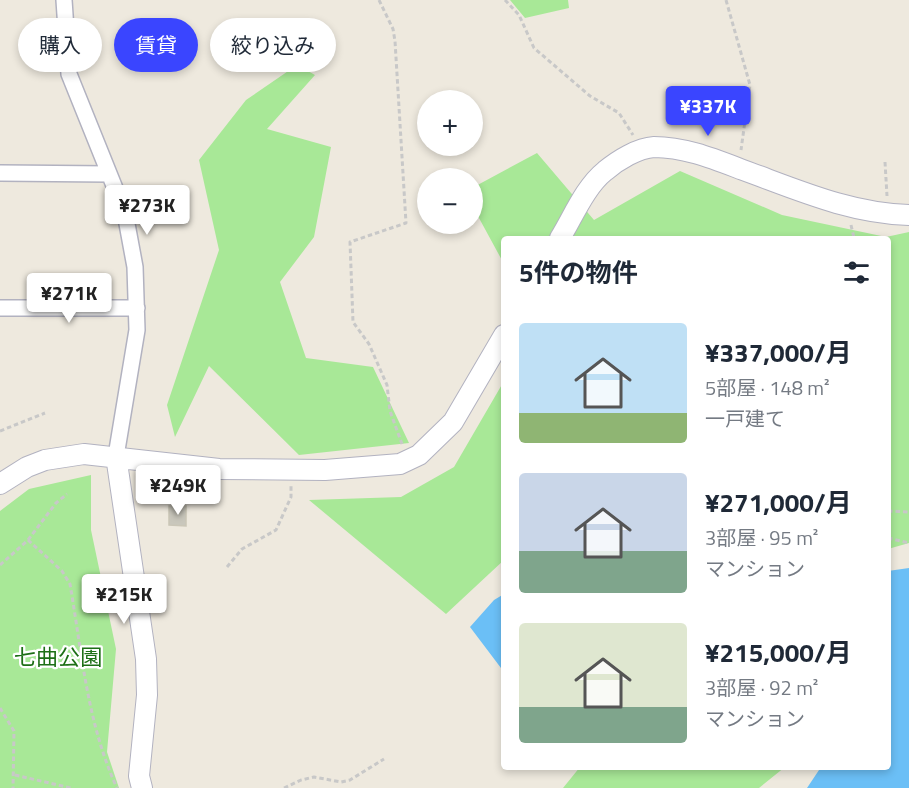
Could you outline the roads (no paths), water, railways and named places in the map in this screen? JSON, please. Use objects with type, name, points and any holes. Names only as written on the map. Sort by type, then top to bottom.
[{"type":"street","points":[[64,0],[69,74],[110,174],[130,231],[137,308],[134,353],[116,456],[146,659],[147,695],[139,776],[142,788]]},
{"type":"street","points":[[561,236],[593,184],[604,171],[652,147],[677,149],[736,167],[835,203],[889,214],[909,215]]},
{"type":"street","points":[[0,173],[110,174]]},
{"type":"street","points":[[0,308],[137,308]]},
{"type":"street","points":[[0,484],[27,467],[45,460],[84,454],[219,469],[367,469],[407,461],[436,442],[453,422],[501,340]]},
{"type":"water","points":[[909,568],[909,788],[807,788],[819,770],[891,770],[891,571]]},
{"type":"water","points":[[501,596],[501,668],[470,627],[494,600]]},
{"type":"park label","name":"七曲公園","points":[[58,657]]}]
